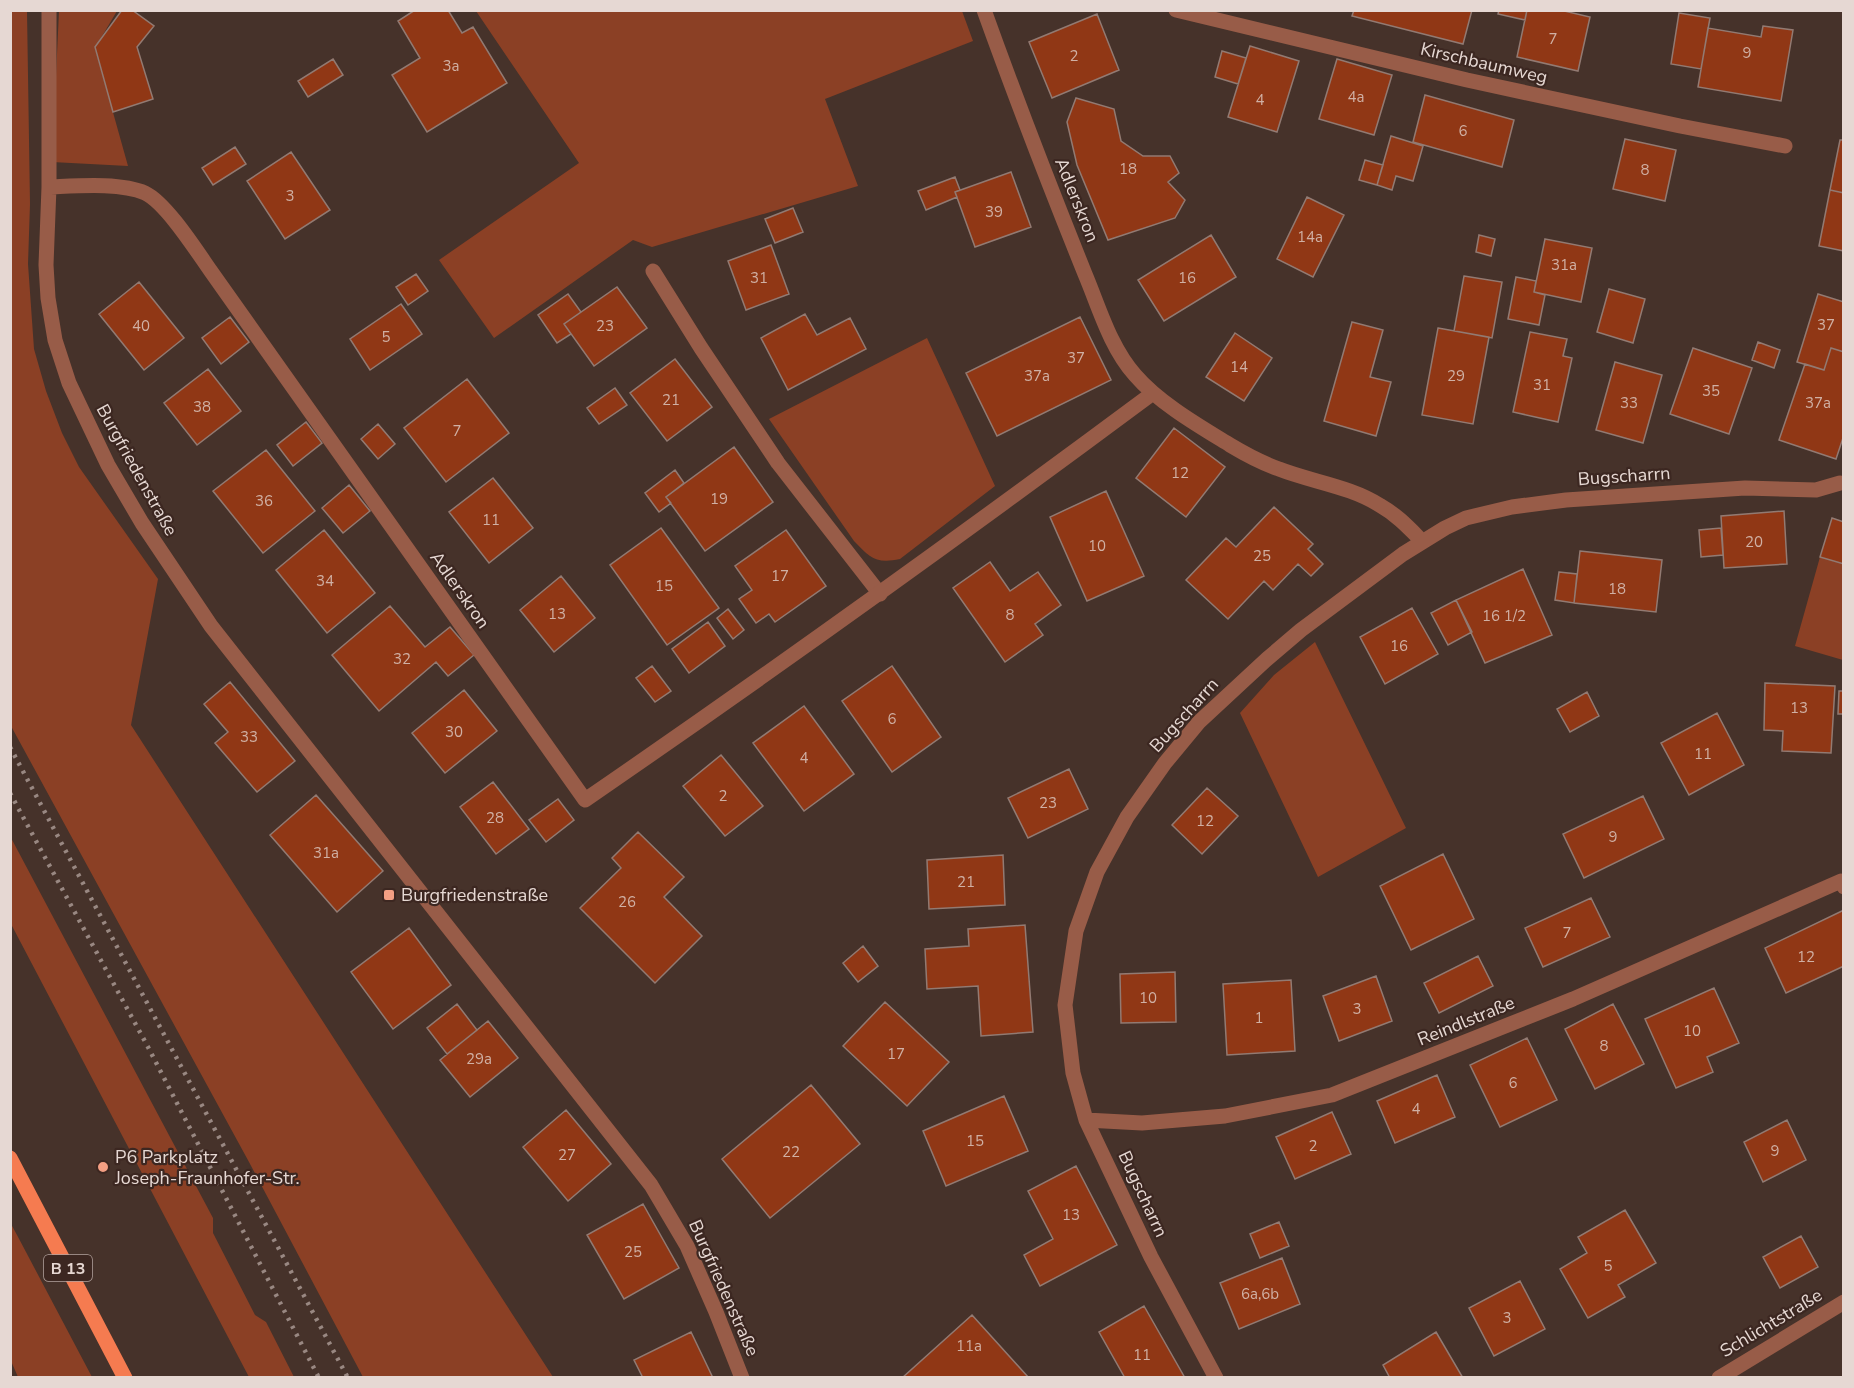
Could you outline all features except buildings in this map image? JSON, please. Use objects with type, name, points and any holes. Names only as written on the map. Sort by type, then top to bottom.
[{"type":"main road","name":"B 13","points":[[10,1158],[125,1377]]},
{"type":"street","name":"Burgfriedenstraße","points":[[49,10],[48,298],[55,340],[69,383],[108,465],[134,510],[210,626],[651,1185],[687,1246],[742,1377]]},
{"type":"street","name":"Adlerskron","points":[[984,10],[1058,208],[1100,312],[1127,366],[1153,393],[1197,424],[1279,470],[1371,500],[1397,517],[1422,542]]},
{"type":"street","name":"Kirschbaumweg","points":[[1176,10],[1467,80],[1785,146]]},
{"type":"street","name":"Adlerskron","points":[[49,187],[102,186],[138,191],[147,194],[164,210],[217,279],[585,800],[880,594],[1153,393]]},
{"type":"street","points":[[653,271],[778,463],[880,594]]},
{"type":"street","name":"Bugscharrn","points":[[1216,1377],[1151,1257],[1086,1120],[1073,1073],[1065,1005],[1076,932],[1097,872],[1127,817],[1199,722],[1258,666],[1328,610],[1422,542],[1466,518],[1512,507],[1566,500],[1745,488],[1816,490],[1840,483]]},
{"type":"street","name":"Reindlstraße","points":[[1086,1120],[1142,1123],[1225,1116],[1332,1095],[1573,999],[1842,884]]},
{"type":"street","name":"Schlichtstraße","points":[[1719,1377],[1844,1302]]},
{"type":"shaded area","points":[[10,11],[27,11],[30,204],[28,264],[34,349],[46,391],[62,433],[79,467],[158,579],[131,725],[553,1377],[363,1377],[249,1162],[11,726]]},
{"type":"shaded area","points":[[59,11],[117,11],[95,48],[128,166],[52,162]]},
{"type":"shaded area","points":[[476,11],[962,11],[973,41],[825,99],[858,186],[652,247],[633,240],[494,338],[439,260],[579,163]]},
{"type":"shaded area","points":[[927,338],[995,486],[900,559],[879,560],[865,552],[854,541],[769,419]]},
{"type":"shaded area","points":[[1820,557],[1843,564],[1843,660],[1795,646]]},
{"type":"shaded area","points":[[1315,642],[1406,828],[1318,877],[1240,713],[1274,675]]},
{"type":"shaded area","points":[[10,836],[213,1218],[213,1233],[255,1315],[266,1322],[294,1377],[249,1377],[11,924]]},
{"type":"shaded area","points":[[11,1224],[92,1377],[18,1377],[11,1361]]},
{"type":"railway","points":[[10,747],[348,1378]]},
{"type":"railway","points":[[10,793],[148,1047],[319,1378]]},
{"type":"place","name":"Burgfriedenstraße","points":[[389,895]]},
{"type":"place","name":"P6 Parkplatz Joseph-Fraunhofer-Str.","points":[[103,1167]]}]
